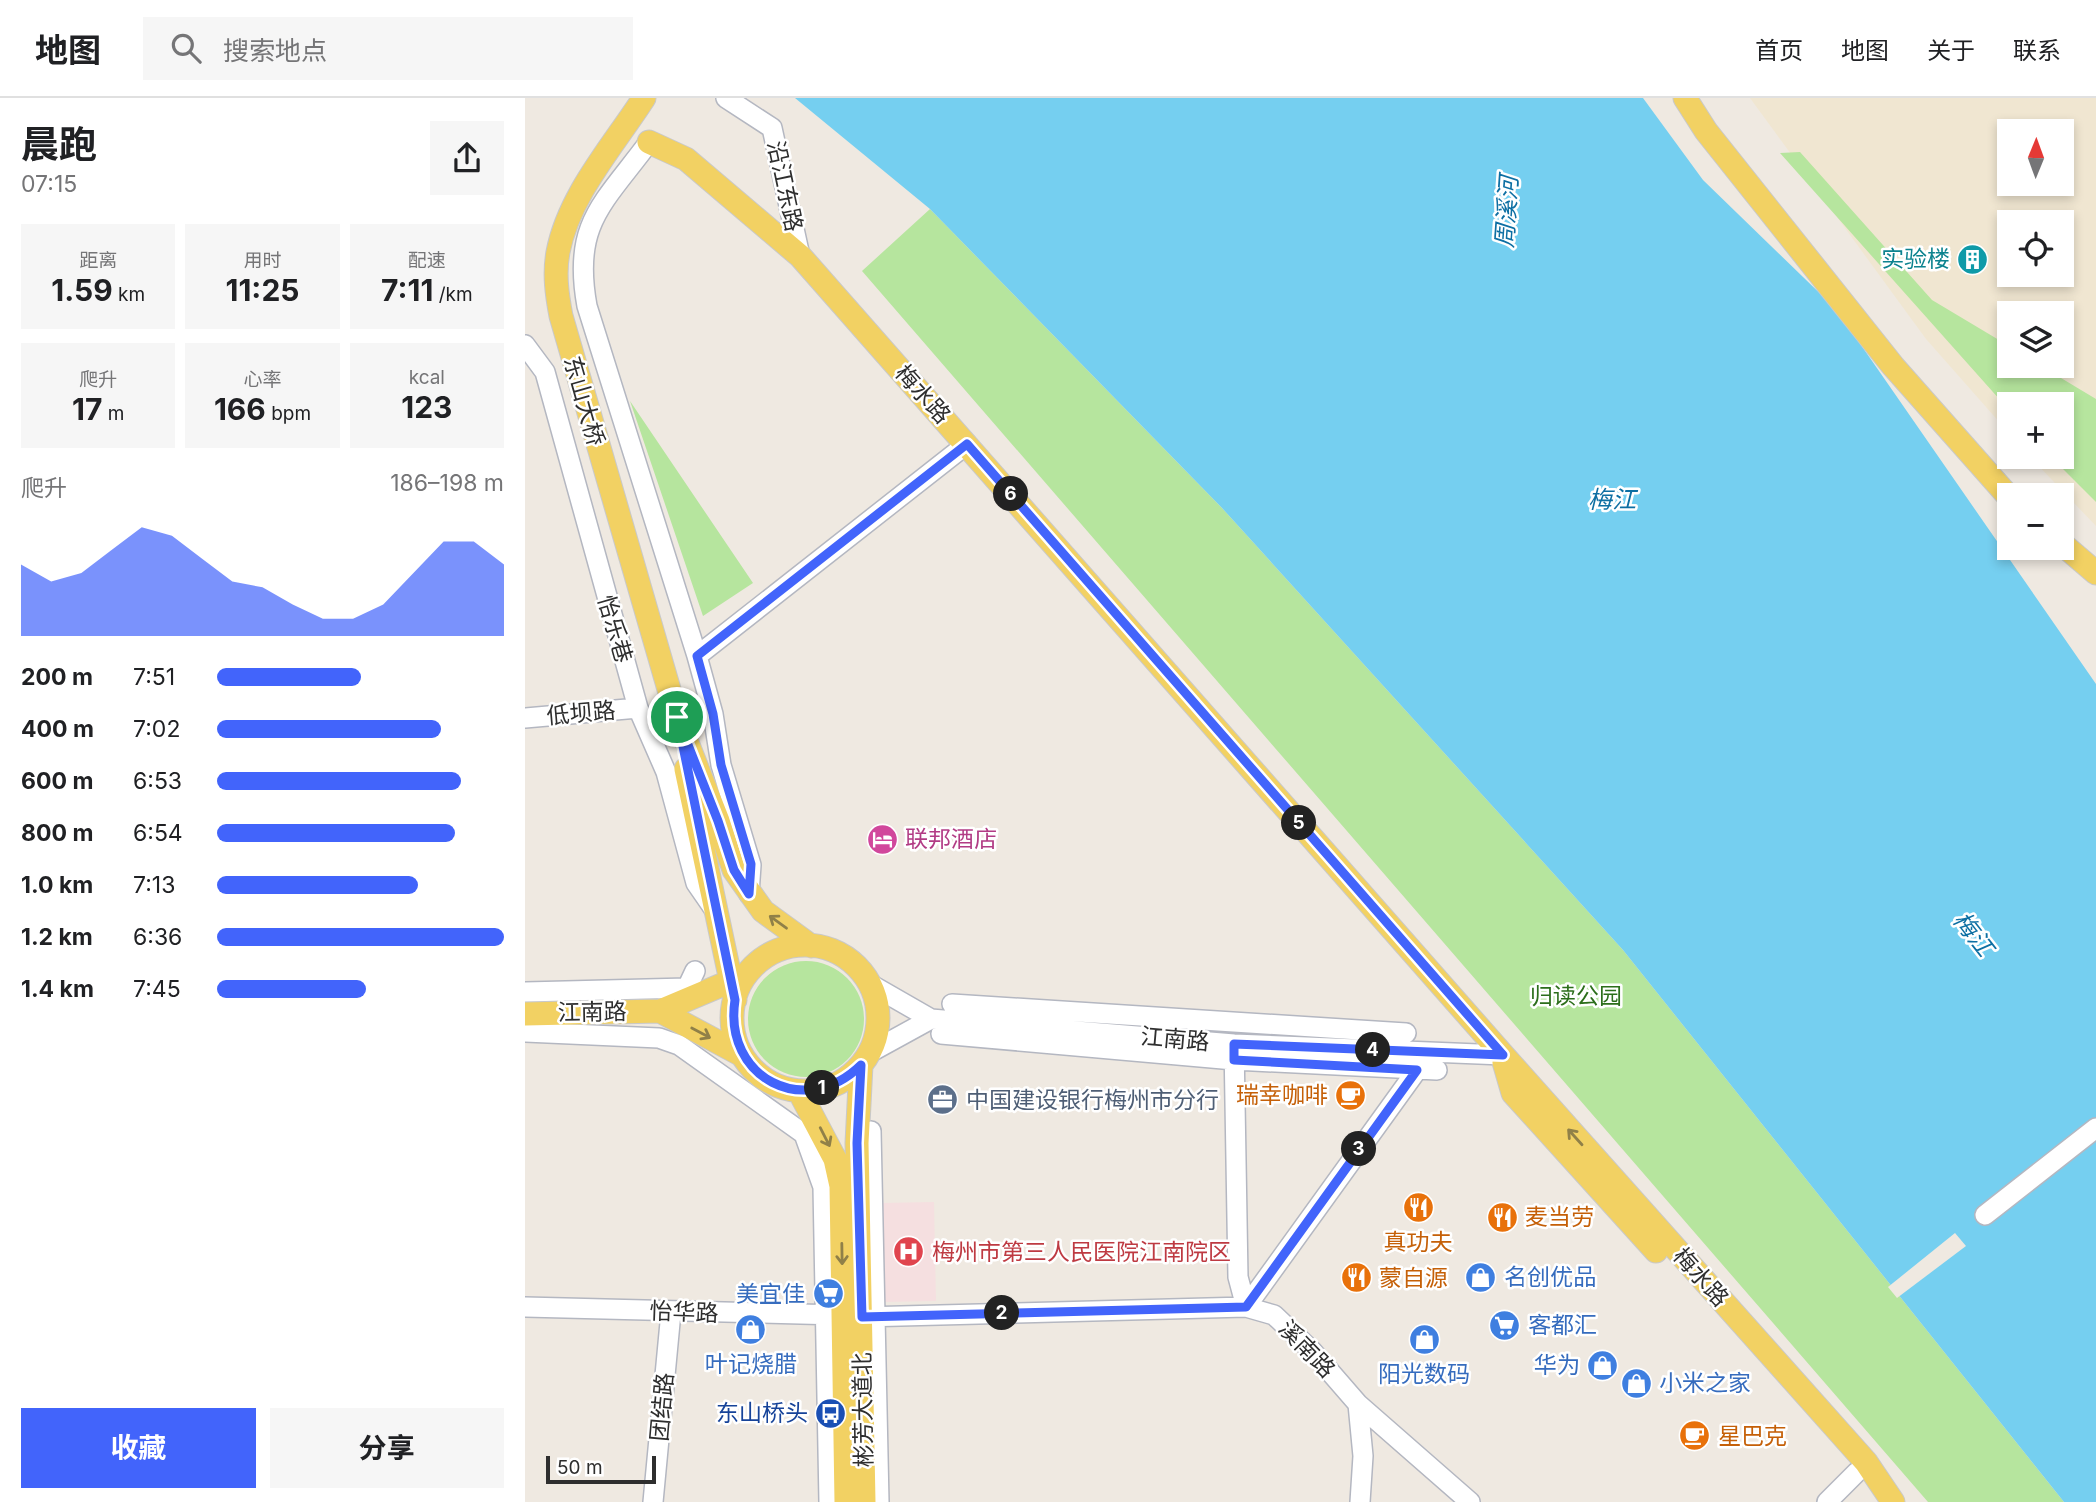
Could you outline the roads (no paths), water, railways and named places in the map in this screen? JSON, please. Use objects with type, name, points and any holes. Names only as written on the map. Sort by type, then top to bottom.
[{"type":"main road","name":"东山大桥","points":[[644,98],[577,200],[558,253],[556,284],[569,347],[677,717]]},
{"type":"main road","points":[[1685,98],[1706,131],[1893,366],[1997,483]]},
{"type":"main road","name":"梅水路","points":[[649,142],[686,159],[800,256],[1503,1055],[1866,1462],[1893,1502]]},
{"type":"main road","points":[[2074,554],[2096,573]]},
{"type":"main road","points":[[677,717],[718,821],[734,870],[763,911],[811,946]]},
{"type":"main road","points":[[677,717],[715,910],[738,985],[733,1028],[743,1055],[772,1083],[799,1091],[827,1088],[839,1083],[865,1059],[878,1026],[875,997],[870,984],[851,961],[839,954],[811,946],[796,946],[775,953],[738,985]]},
{"type":"main road","name":"江南路","points":[[525,1014],[660,1011],[738,985]]},
{"type":"main road","name":"江南路","points":[[660,1011],[743,1055]]},
{"type":"main road","name":"梅水路","points":[[1503,1055],[1513,1093],[1857,1472],[1879,1502]]},
{"type":"main road","name":"彬芳大道北","points":[[846,1502],[857,1143],[865,1059]]},
{"type":"main road","name":"彬芳大道北","points":[[799,1091],[826,1137],[839,1177],[864,1502]]},
{"type":"street","name":"沿江东路","points":[[726,98],[772,128],[800,256]]},
{"type":"street","points":[[649,142],[587,230],[582,253],[582,278],[587,306],[713,714],[721,765],[751,864],[749,894]]},
{"type":"street","name":"怡乐巷","points":[[525,345],[545,372],[638,708],[666,772],[696,883],[715,910]]},
{"type":"street","points":[[697,656],[967,444]]},
{"type":"street","name":"低坝路","points":[[525,718],[638,708]]},
{"type":"street","points":[[525,992],[687,988],[695,971]]},
{"type":"street","name":"江南路","points":[[870,984],[936,1026],[1234,1052],[1503,1055]]},
{"type":"street","points":[[953,1004],[1406,1033]]},
{"type":"street","points":[[865,1059],[936,1026]]},
{"type":"street","points":[[525,1032],[659,1038],[679,1045],[804,1134],[823,1187],[851,1316],[879,1502]]},
{"type":"street","points":[[1246,1307],[1238,1277],[1234,1052],[1437,1070]]},
{"type":"street","points":[[1246,1307],[1417,1070]]},
{"type":"street","points":[[1985,1215],[2096,1128]]},
{"type":"street","points":[[829,1502],[871,1131]]},
{"type":"street","name":"怡华路","points":[[525,1307],[851,1316],[1246,1307]]},
{"type":"street","name":"溪南路","points":[[1246,1307],[1274,1315],[1312,1351],[1358,1404],[1470,1502]]},
{"type":"street","name":"团结路","points":[[653,1502],[671,1312]]},
{"type":"street","points":[[1358,1404],[1363,1456],[1360,1502]]},
{"type":"street","points":[[1827,1502],[1857,1472]]},
{"type":"water","name":"梅江","points":[[795,98],[1643,98],[1703,180],[1836,309],[1997,541],[1997,560],[2010,560],[2096,684],[2096,1502],[2064,1502],[1623,950],[1222,508],[930,209]]},
{"type":"place","name":"实验楼","points":[[1973,259]]},
{"type":"place","name":"联邦酒店","points":[[882,839]]},
{"type":"place","name":"瑞幸咖啡","points":[[1351,1095]]},
{"type":"place","name":"中国建设银行梅州市分行","points":[[943,1100]]},
{"type":"place","name":"真功夫","points":[[1418,1208]]},
{"type":"place","name":"麦当劳","points":[[1502,1217]]},
{"type":"place","name":"梅州市第三人民医院江南院区","points":[[909,1252]]},
{"type":"place","name":"名创优品","points":[[1481,1277]]},
{"type":"place","name":"蒙自源","points":[[1356,1278]]},
{"type":"place","name":"美宜佳","points":[[828,1294]]},
{"type":"place","name":"客都汇","points":[[1505,1325]]},
{"type":"place","name":"叶记烧腊","points":[[751,1330]]},
{"type":"place","name":"阳光数码","points":[[1424,1340]]},
{"type":"place","name":"华为","points":[[1603,1365]]},
{"type":"place","name":"小米之家","points":[[1636,1383]]},
{"type":"place","name":"东山桥头","points":[[831,1413]]},
{"type":"place","name":"星巴克","points":[[1695,1436]]},
{"type":"water label","name":"周溪河","points":[[1507,212]]},
{"type":"park label","name":"归读公园","points":[[1576,996]]}]
